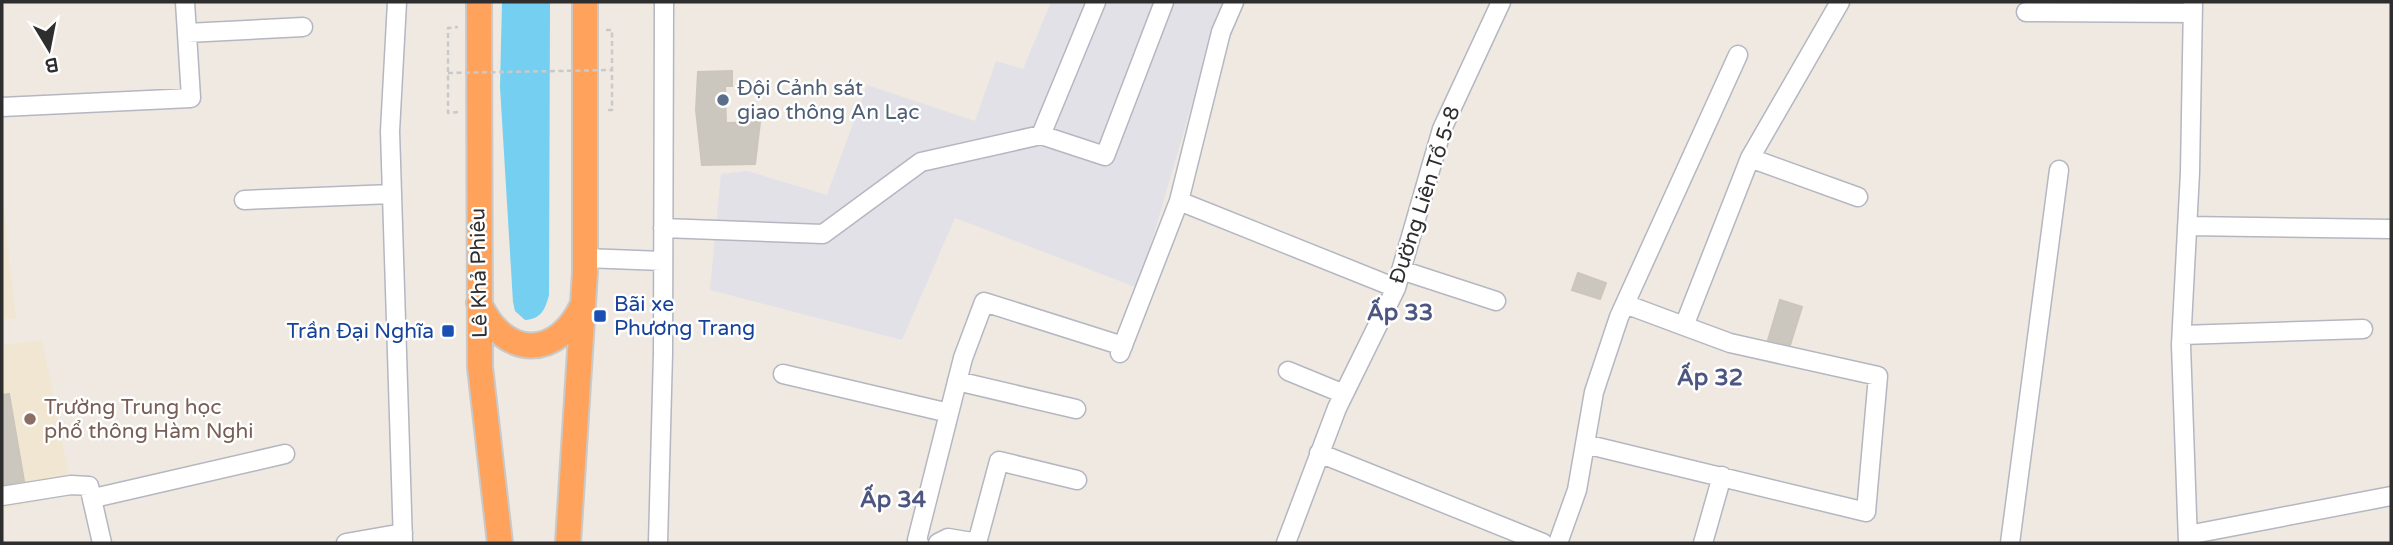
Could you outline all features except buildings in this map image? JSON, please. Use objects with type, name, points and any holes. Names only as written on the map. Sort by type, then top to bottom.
[{"type":"highway","name":"Lê Khả Phiêu","points":[[479,2],[481,379],[500,543]]},
{"type":"highway","points":[[585,2],[584,301],[570,531],[585,543]]},
{"type":"highway","points":[[479,303],[498,334],[516,344],[533,346],[551,340],[565,330],[584,301]]},
{"type":"street","points":[[3,111],[191,98],[186,2]]},
{"type":"street","points":[[346,543],[403,538],[390,131],[397,2]]},
{"type":"street","points":[[658,543],[664,2]]},
{"type":"street","points":[[1041,135],[1096,2]]},
{"type":"street","points":[[663,228],[822,234],[921,162],[1041,135],[1105,156],[1164,2]]},
{"type":"street","points":[[919,543],[917,540],[957,381],[985,302],[1122,349],[1179,201],[1221,32],[1234,2]]},
{"type":"street","name":"Đường Liên Tổ 5-8","points":[[1286,543],[1344,394],[1396,288],[1442,129],[1501,2]]},
{"type":"street","points":[[1684,326],[1750,158],[1840,2]]},
{"type":"street","points":[[2026,12],[2193,7],[2188,226],[2182,335],[2188,539],[2391,496]]},
{"type":"street","points":[[187,33],[303,27]]},
{"type":"street","points":[[1558,543],[1577,490],[1594,392],[1625,304],[1738,55]]},
{"type":"street","points":[[1750,158],[1858,197]]},
{"type":"street","points":[[2010,543],[2059,170]]},
{"type":"street","points":[[244,200],[392,194]]},
{"type":"street","points":[[1179,201],[1396,288]]},
{"type":"street","points":[[2188,226],[2391,229]]},
{"type":"street","points":[[585,258],[662,261]]},
{"type":"street","points":[[1401,270],[1496,301]]},
{"type":"street","points":[[1585,444],[1866,512],[1878,376],[1730,343],[1625,304]]},
{"type":"street","points":[[2182,335],[2363,329]]},
{"type":"street","points":[[1288,371],[1344,394]]},
{"type":"street","points":[[783,374],[949,414]]},
{"type":"street","points":[[957,381],[1076,409]]},
{"type":"street","points":[[1319,453],[1543,543]]},
{"type":"street","points":[[94,499],[285,454]]},
{"type":"street","points":[[938,543],[948,538],[977,543],[999,461],[1077,480]]},
{"type":"street","points":[[1703,543],[1721,476]]},
{"type":"street","points":[[2,496],[71,485],[89,486],[102,543]]},
{"type":"path","points":[[478,110],[448,113],[448,28],[479,27]]},
{"type":"path","points":[[448,73],[612,70]]},
{"type":"shaded area","points":[[1051,2],[1222,2],[1138,288],[955,218],[902,340],[710,290],[721,174],[747,171],[827,195],[867,85],[975,121],[996,61],[1023,69]]},
{"type":"shaded area","points":[[2,195],[16,318],[2,319]]},
{"type":"shaded area","name":"Trường Trung học phổ thông Hàm Nghi","points":[[42,340],[72,492],[2,510],[2,345]]},
{"type":"water","points":[[502,2],[550,2],[549,295],[542,313],[525,320],[515,311],[513,302],[500,87]]},
{"type":"place","name":"Đội Cảnh sát giao thông An Lạc","points":[[723,100]]},
{"type":"place","name":"Bãi xe Phương Trang","points":[[600,316]]},
{"type":"place","name":"Trần Đại Nghĩa","points":[[448,331]]},
{"type":"place","name":"Trường Trung học phổ thông Hàm Nghi","points":[[30,419]]},
{"type":"district","name":"Ấp 33","points":[[1400,313]]},
{"type":"district","name":"Ấp 32","points":[[1710,378]]},
{"type":"district","name":"Ấp 34","points":[[893,500]]}]
